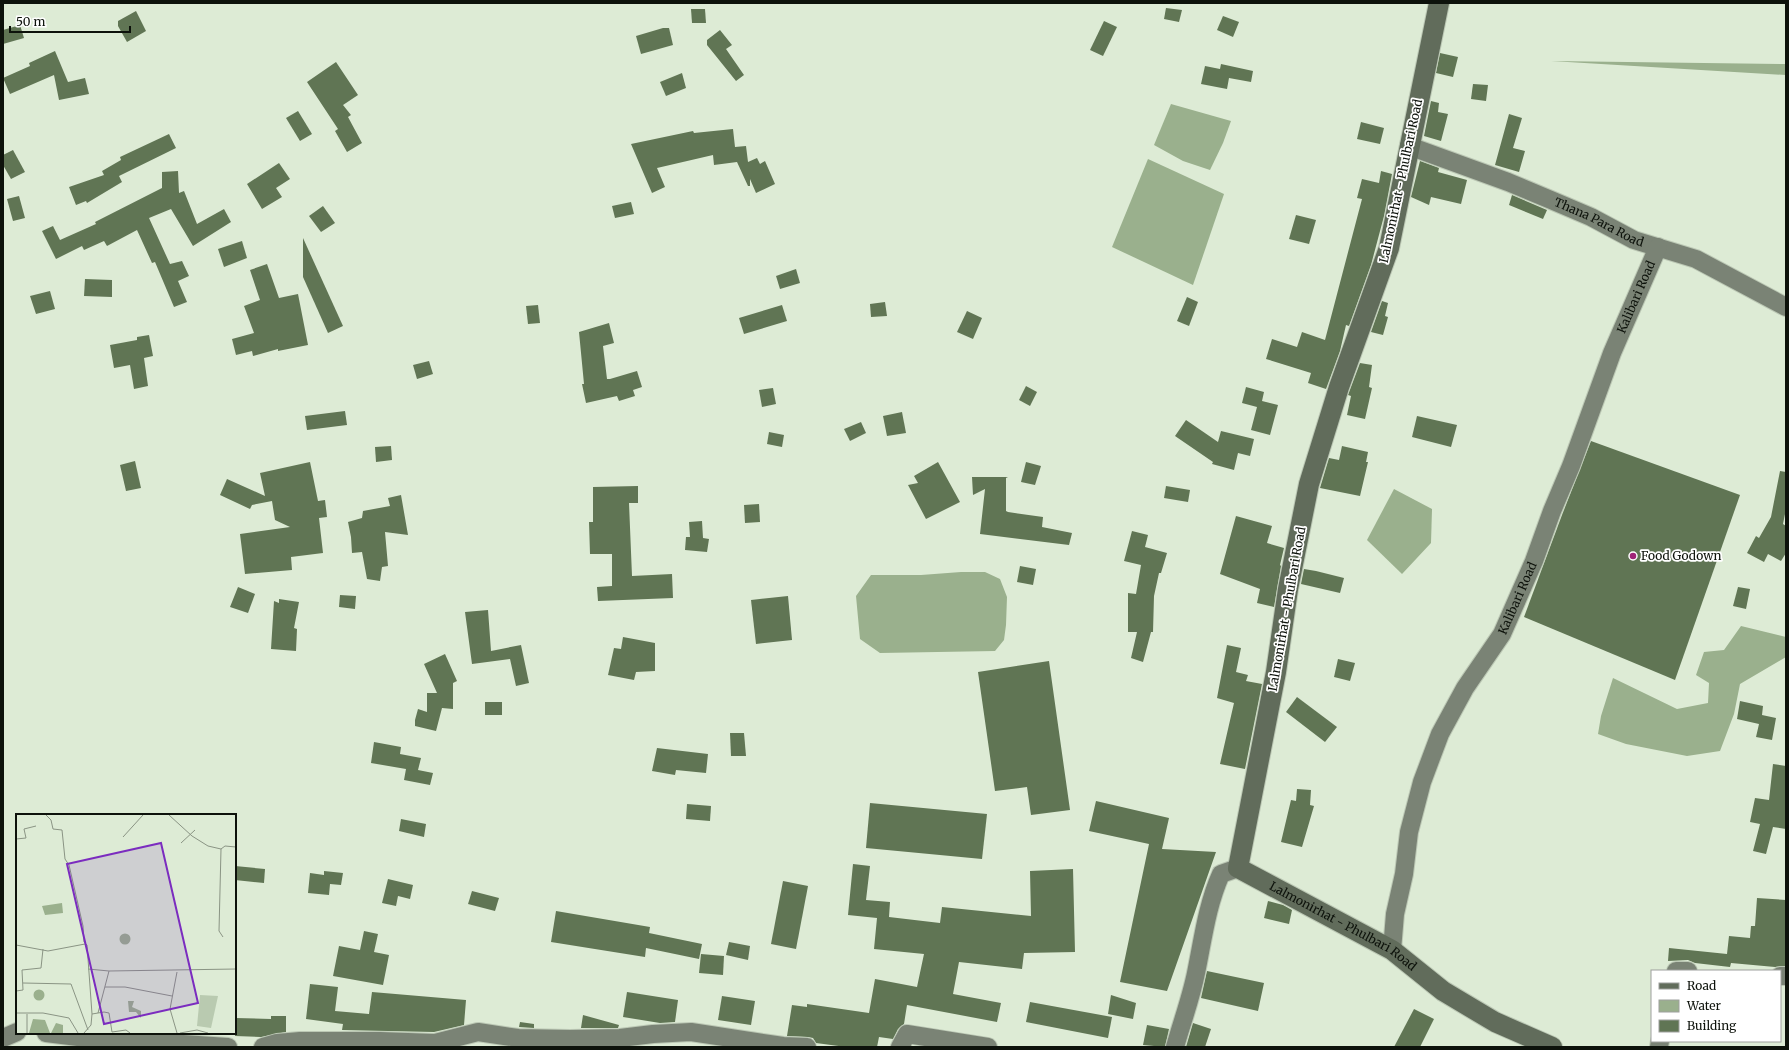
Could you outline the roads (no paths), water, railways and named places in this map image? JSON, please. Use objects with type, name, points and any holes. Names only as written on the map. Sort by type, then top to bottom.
[{"type":"main road","name":"Lalmonirhat - Phulbari Road","points":[[1439,3],[1388,248],[1339,387],[1309,484],[1288,590],[1276,672],[1238,868],[1392,950],[1444,990],[1496,1022],[1552,1047]]},
{"type":"street","name":"Thana Para Road","points":[[1409,146],[1508,182],[1592,217],[1634,240],[1696,259],[1786,307]]},
{"type":"street","name":"Kalibari Road","points":[[1392,950],[1395,914],[1404,874],[1409,832],[1422,782],[1440,734],[1465,688],[1502,634],[1534,561],[1552,511],[1571,466],[1612,353],[1658,247]]},
{"type":"street","points":[[1175,1047],[1196,975],[1206,918],[1215,887],[1221,874],[1238,868]]},
{"type":"street","points":[[3,1038],[16,1032]]},
{"type":"street","points":[[264,1047],[277,1043],[300,1041],[435,1043],[478,1032],[518,1038],[570,1039],[620,1038],[653,1034],[691,1032],[782,1046],[808,1047]]},
{"type":"street","points":[[54,1034],[78,1037],[228,1047]]},
{"type":"street","points":[[900,1047],[907,1034],[988,1047]]},
{"type":"water","points":[[1551,61],[1786,64],[1786,75]]},
{"type":"water","points":[[1171,104],[1231,121],[1223,143],[1210,170],[1183,161],[1154,145]]},
{"type":"water","points":[[1148,159],[1224,194],[1193,285],[1112,247]]},
{"type":"water","points":[[1394,489],[1432,509],[1431,543],[1402,574],[1367,540]]},
{"type":"water","points":[[985,572],[1000,579],[1007,597],[1006,625],[1004,640],[995,651],[880,653],[860,639],[856,596],[871,575],[921,575]]},
{"type":"water","points":[[1741,626],[1786,637],[1786,657],[1740,684],[1734,714],[1720,751],[1687,756],[1626,744],[1598,734],[1601,716],[1613,678],[1677,709],[1708,703],[1709,683],[1696,675],[1704,652],[1724,650]]},
{"type":"place","name":"Food Godown","points":[[1633,556]]}]
